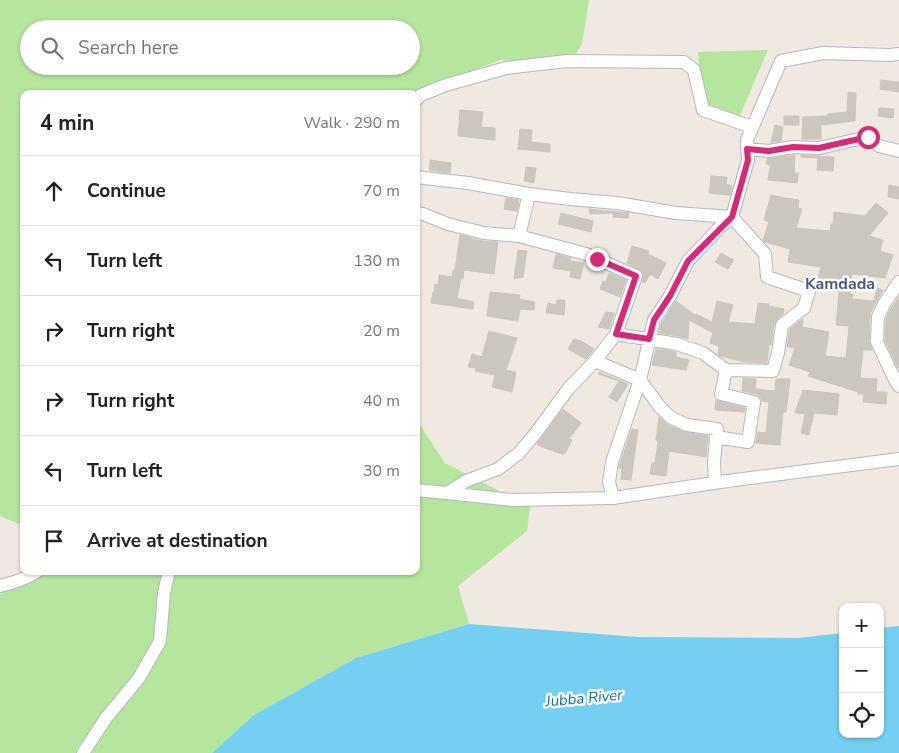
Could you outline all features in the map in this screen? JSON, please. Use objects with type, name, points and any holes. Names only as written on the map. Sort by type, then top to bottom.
[{"type":"street","points":[[613,498],[609,482],[612,462],[640,380],[654,320],[670,296],[688,261],[732,217],[748,160],[746,140],[781,61],[823,53],[899,54]]},
{"type":"street","points":[[420,96],[446,85],[506,68],[567,60],[684,62],[694,70],[703,110],[752,127]]},
{"type":"street","points":[[747,149],[769,151],[793,147],[819,148],[868,137],[879,146],[899,151]]},
{"type":"street","points":[[420,177],[468,183],[529,194],[616,202],[676,213],[732,217],[765,254],[767,277],[808,291],[804,308],[782,325],[773,371],[726,370],[703,353],[677,344],[616,334]]},
{"type":"street","points":[[519,236],[529,194]]},
{"type":"street","points":[[420,214],[448,224],[484,233],[519,236],[586,254],[636,276],[616,334],[595,361],[569,388],[519,453],[498,469],[466,481],[447,493]]},
{"type":"street","points":[[899,282],[884,304],[878,317],[877,342],[899,386]]},
{"type":"street","points":[[595,361],[640,380],[664,413],[670,417],[687,425],[717,429],[714,462],[715,482]]},
{"type":"street","points":[[716,437],[748,442],[754,402],[721,394],[726,370]]},
{"type":"street","points":[[420,490],[513,500],[613,498],[715,482],[899,458]]},
{"type":"street","points":[[0,586],[30,575]]},
{"type":"street","points":[[83,753],[106,718],[139,678],[160,641],[164,593],[168,575]]},
{"type":"green space","points":[[0,0],[589,0],[582,44],[568,66],[501,60],[420,91],[20,90],[20,524],[0,516]]},
{"type":"green space","points":[[768,50],[738,120],[702,109],[698,52]]},
{"type":"green space","points":[[420,425],[445,463],[530,507],[527,531],[458,586],[469,624],[356,658],[254,715],[212,753],[0,753],[0,594],[36,575],[420,575]]},
{"type":"water","name":"Jubba River","points":[[469,624],[638,637],[798,638],[839,633],[839,738],[884,738],[884,628],[899,626],[899,753],[212,753],[254,715],[356,658]]},
{"type":"building","points":[[881,80],[899,82],[899,92],[880,89]]},
{"type":"building","points":[[848,92],[856,93],[855,121],[821,125],[821,139],[802,139],[803,117],[828,116],[828,114],[847,112]]},
{"type":"building","points":[[879,108],[894,109],[893,118],[878,116]]},
{"type":"building","points":[[460,110],[483,112],[481,127],[495,128],[495,140],[458,136]]},
{"type":"building","points":[[784,116],[799,116],[799,125],[784,125]]},
{"type":"building","points":[[775,125],[783,127],[781,141],[771,142]]},
{"type":"building","points":[[520,129],[532,130],[531,142],[550,144],[550,152],[518,149]]},
{"type":"building","points":[[795,155],[794,173],[798,173],[797,183],[768,180],[770,165],[766,164],[767,159]]},
{"type":"building","points":[[801,155],[834,157],[833,171],[817,170],[818,158],[801,157]]},
{"type":"building","points":[[430,160],[451,163],[450,173],[429,170]]},
{"type":"building","points":[[526,167],[536,168],[534,183],[524,181]]},
{"type":"building","points":[[711,176],[727,177],[726,184],[732,186],[730,195],[709,193]]},
{"type":"building","points":[[889,185],[899,187],[899,199],[888,197]]},
{"type":"building","points":[[771,195],[799,200],[798,208],[802,209],[796,228],[830,231],[834,212],[865,216],[876,203],[888,213],[869,236],[883,240],[880,251],[893,255],[885,278],[852,274],[850,294],[853,295],[852,299],[874,301],[877,288],[883,290],[870,314],[869,342],[872,350],[863,350],[860,378],[877,379],[876,392],[887,392],[886,404],[863,402],[864,394],[858,394],[858,392],[808,376],[810,372],[789,365],[795,348],[787,347],[790,329],[803,319],[802,327],[829,332],[825,356],[846,358],[849,326],[836,325],[839,292],[816,285],[821,267],[788,262],[790,249],[763,240],[769,222],[764,220]]},
{"type":"building","points":[[506,198],[519,200],[517,211],[504,209]]},
{"type":"building","points":[[589,209],[629,213],[628,218],[613,217],[614,213],[590,214]]},
{"type":"building","points":[[561,213],[593,221],[591,232],[558,224]]},
{"type":"building","points":[[460,235],[482,241],[498,242],[494,274],[464,270],[463,279],[461,278],[457,298],[474,302],[473,309],[431,303],[435,284],[438,285],[439,275],[452,277],[453,270],[455,270]]},
{"type":"building","points":[[632,246],[649,251],[648,254],[666,263],[658,279],[650,274],[645,283],[642,282],[644,275],[642,271],[627,263]]},
{"type":"building","points":[[518,250],[527,251],[523,277],[514,279]]},
{"type":"building","points":[[721,253],[734,260],[728,269],[715,262]]},
{"type":"building","points":[[556,254],[571,258],[570,261],[584,263],[580,279],[570,277],[571,271],[553,268]]},
{"type":"building","points":[[609,273],[626,280],[620,297],[600,289],[603,281],[606,282]]},
{"type":"building","points":[[490,292],[520,295],[519,299],[535,302],[534,310],[520,309],[518,321],[487,316]]},
{"type":"building","points":[[899,297],[898,368],[885,340],[886,319]]},
{"type":"building","points":[[557,300],[565,300],[564,315],[546,313],[548,303],[556,305]]},
{"type":"building","points":[[676,301],[695,315],[712,322],[717,301],[733,305],[728,322],[755,324],[758,303],[784,309],[783,314],[774,324],[767,363],[745,362],[720,356],[718,354],[719,346],[710,343],[713,333],[689,320],[688,339],[659,333],[662,323]]},
{"type":"building","points":[[606,312],[614,313],[609,329],[598,327]]},
{"type":"building","points":[[489,331],[517,338],[506,370],[516,372],[512,392],[492,387],[495,375],[475,371],[476,368],[468,367],[472,354],[482,357]]},
{"type":"building","points":[[574,339],[594,349],[586,359],[568,349]]},
{"type":"building","points":[[656,349],[676,352],[676,357],[689,360],[686,370],[652,365]]},
{"type":"building","points":[[599,372],[628,384],[617,402],[609,397],[619,381],[598,374]]},
{"type":"building","points":[[743,378],[756,379],[755,389],[775,391],[776,379],[790,379],[786,412],[783,412],[780,445],[756,443],[758,432],[766,433],[769,402],[762,401],[760,396],[756,394],[742,391]]},
{"type":"building","points":[[803,390],[839,394],[837,415],[814,413],[809,435],[801,433],[805,414],[795,413]]},
{"type":"building","points":[[716,400],[745,408],[744,412],[715,410]]},
{"type":"building","points":[[563,409],[581,423],[569,439],[572,440],[565,454],[537,444]]},
{"type":"building","points":[[659,417],[666,424],[684,432],[708,436],[706,457],[669,451],[666,476],[650,474],[652,463],[655,463]]},
{"type":"building","points":[[632,429],[638,430],[631,480],[621,479],[622,468],[619,468]]},
{"type":"district","name":"Kamdada","points":[[840,283]]},
{"type":"route","points":[[597,259],[636,276],[616,334],[649,339],[654,320],[670,296],[688,261],[732,217],[748,160],[747,149],[769,151],[793,147],[819,148],[868,137]]}]
